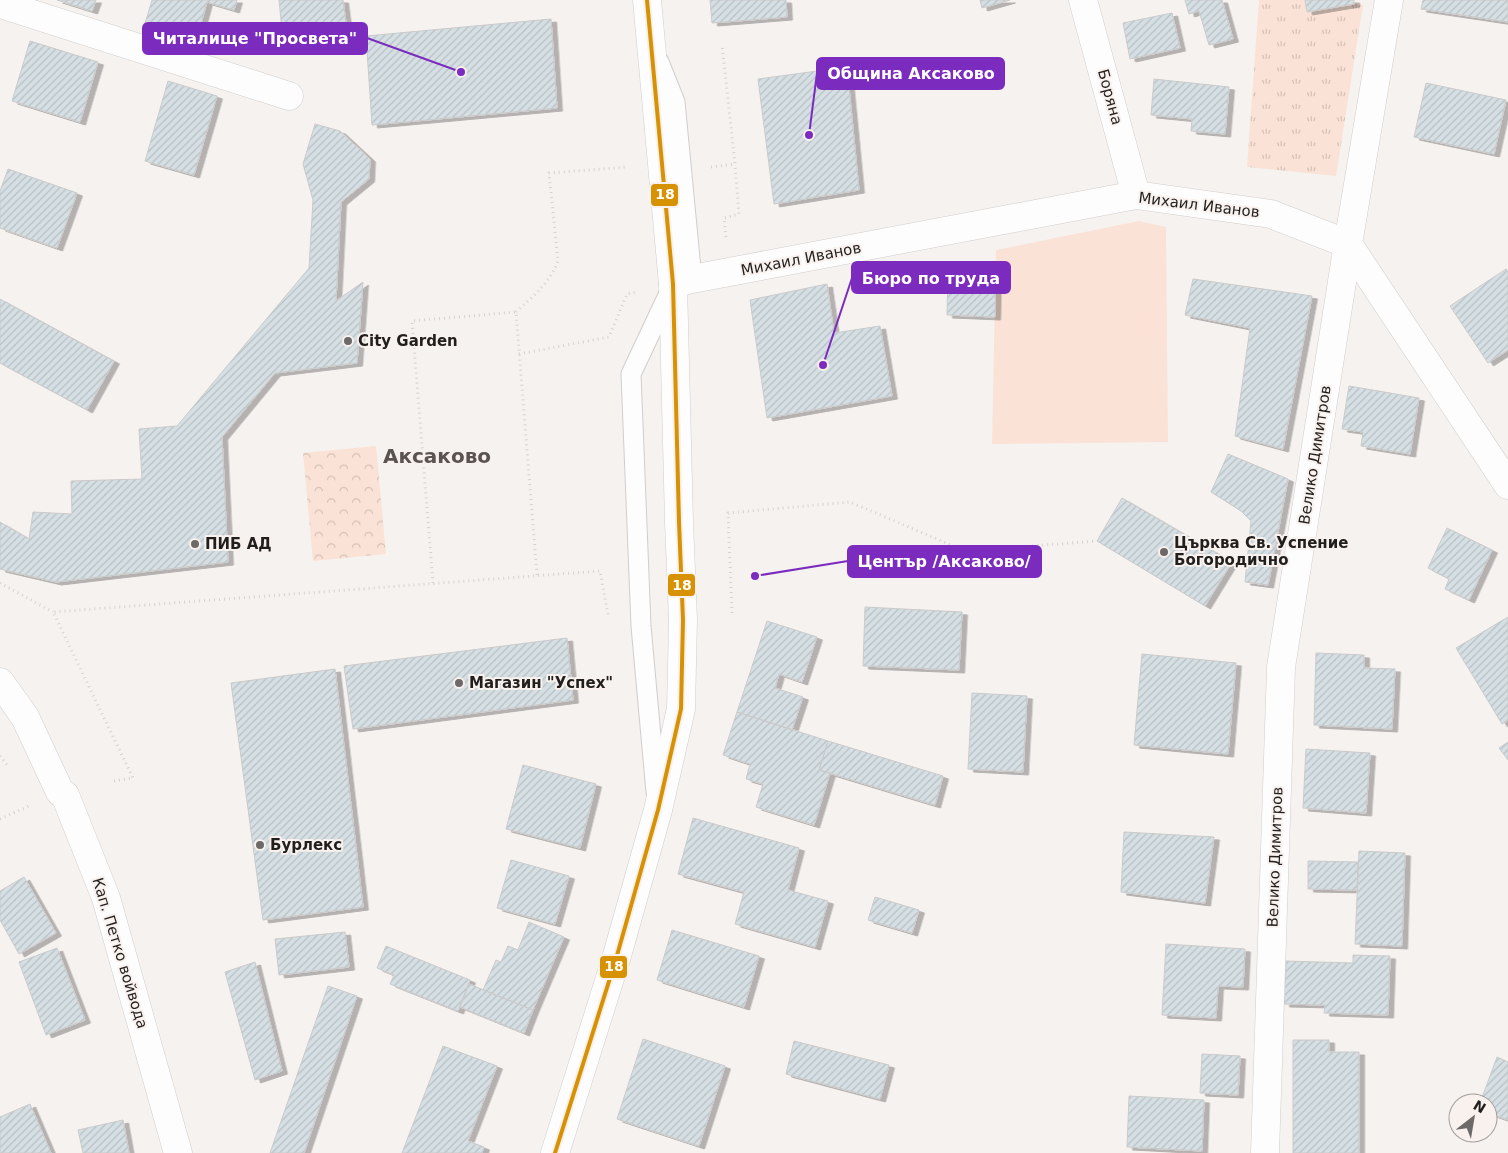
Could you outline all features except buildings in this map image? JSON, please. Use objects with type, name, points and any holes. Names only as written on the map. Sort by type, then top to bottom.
[{"type":"street","points":[[555,1153],[616,959],[658,810],[681,709],[683,620],[679,522],[682,282],[650,40],[647,0]]},
{"type":"street","name":"Боряна","points":[[1083,0],[1136,195]]},
{"type":"street","name":"Велико Димитров","points":[[1265,1153],[1281,667],[1389,0]]},
{"type":"street","points":[[1,3],[289,96]]},
{"type":"street","name":"Михаил Иванов","points":[[682,282],[1136,195],[1271,214],[1348,244]]},
{"type":"street","points":[[1348,244],[1508,486]]},
{"type":"street","name":"Кап. Петко войвода","points":[[0,682],[25,717],[60,792],[65,795],[106,898],[178,1153]]},
{"type":"lane","points":[[658,810],[641,626],[631,374],[682,282]]},
{"type":"path","points":[[433,583],[412,321],[516,312],[538,575]]},
{"type":"path","points":[[732,613],[728,513],[850,502],[965,551],[1096,541]]},
{"type":"path","points":[[0,583],[54,612],[600,570],[609,621]]},
{"type":"path","points":[[54,612],[133,778],[114,781]]},
{"type":"path","points":[[0,819],[37,802]]},
{"type":"green space","points":[[1259,0],[1305,0],[1307,12],[1354,4],[1363,5],[1336,176],[1247,167]]},
{"type":"green space","points":[[1139,221],[1166,227],[1168,442],[992,444],[996,250]]},
{"type":"green space","points":[[376,446],[386,554],[313,561],[303,453]]},
{"type":"transit line","name":"18","points":[[555,1153],[616,959],[658,810],[681,709],[683,620],[673,284],[647,0]]},
{"type":"place","name":"Читалище \"Просвета\"","points":[[461,72]]},
{"type":"place","name":"Община Аксаково","points":[[809,135]]},
{"type":"place","name":"City Garden","points":[[348,341]]},
{"type":"place","name":"Бюро по труда","points":[[823,365]]},
{"type":"place","name":"ПИБ АД","points":[[195,544]]},
{"type":"place","name":"Църква Св. Успение Богородично","points":[[1164,552]]},
{"type":"place","name":"Център /Аксаково/","points":[[755,576]]},
{"type":"place","name":"Магазин \"Успех\"","points":[[459,683]]},
{"type":"place","name":"Бурлекс","points":[[260,845]]},
{"type":"district","name":"Аксаково","points":[[437,456]]}]
